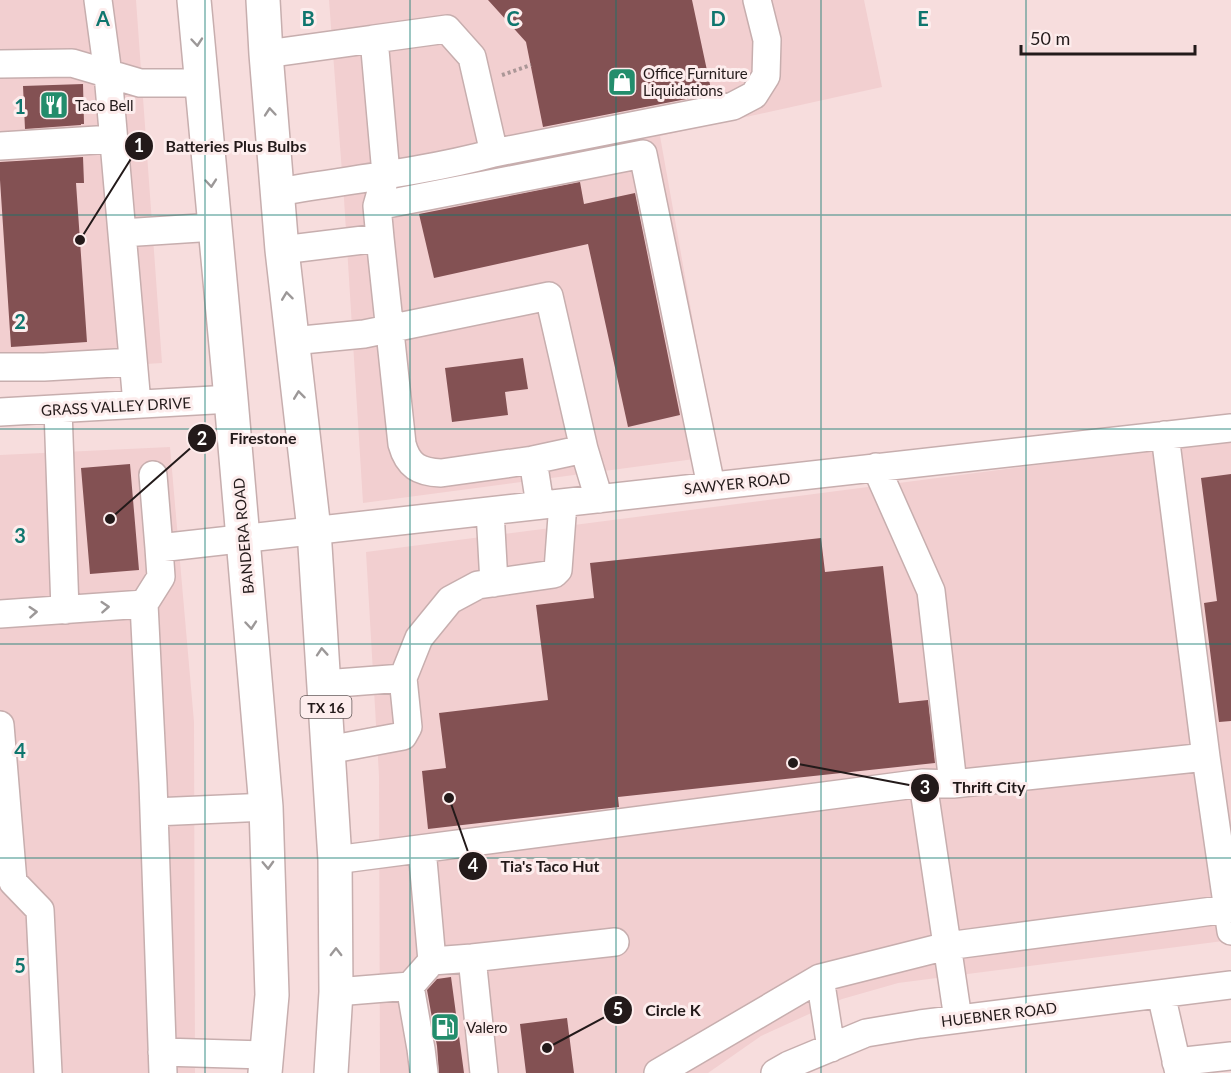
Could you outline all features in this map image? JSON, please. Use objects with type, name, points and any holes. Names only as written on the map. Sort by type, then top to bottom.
[{"type":"main road","name":"BANDERA ROAD","points":[[194,0],[266,807],[272,994],[266,1064]]},
{"type":"main road","name":"TX 16","points":[[262,0],[282,250],[314,530],[324,684],[335,860],[336,992],[331,1073]]},
{"type":"street","points":[[98,0],[108,74],[137,404]]},
{"type":"street","points":[[277,192],[386,174],[733,106],[754,95],[766,76],[767,40],[757,0]]},
{"type":"street","points":[[266,54],[447,29],[472,57],[494,153]]},
{"type":"street","points":[[374,39],[386,174],[377,206],[404,452],[418,468],[441,473],[533,460],[584,448]]},
{"type":"street","points":[[0,64],[72,63],[140,83],[201,83]]},
{"type":"street","points":[[0,136],[113,133]]},
{"type":"street","points":[[0,146],[113,133]]},
{"type":"street","points":[[377,206],[643,154],[711,486]]},
{"type":"street","points":[[122,233],[215,226]]},
{"type":"street","points":[[282,250],[380,238]]},
{"type":"street","points":[[292,341],[364,334],[549,296],[598,499]]},
{"type":"street","points":[[0,367],[133,362]]},
{"type":"street","name":"GRASS VALLEY DRIVE","points":[[0,412],[231,399]]},
{"type":"street","points":[[58,409],[65,610]]},
{"type":"street","name":"SAWYER ROAD","points":[[159,548],[1231,428]]},
{"type":"street","points":[[658,1073],[820,978],[947,946],[1229,920],[1165,435]]},
{"type":"street","points":[[328,750],[403,736],[408,727],[403,678],[418,638],[450,600],[478,585],[554,574],[558,570],[551,504],[533,460]]},
{"type":"street","points":[[876,467],[931,591],[952,784]]},
{"type":"street","points":[[153,475],[161,578],[144,604],[163,1063],[266,1064]]},
{"type":"street","points":[[490,511],[494,583]]},
{"type":"street","points":[[0,614],[144,604]]},
{"type":"street","points":[[324,684],[403,678]]},
{"type":"street","points":[[0,725],[13,882],[40,910],[48,1073]]},
{"type":"street","points":[[335,860],[923,783],[952,784],[1206,757]]},
{"type":"street","points":[[923,783],[958,1019]]},
{"type":"street","points":[[154,812],[266,807]]},
{"type":"street","points":[[422,849],[432,961]]},
{"type":"street","points":[[336,992],[410,986],[432,961],[615,942]]},
{"type":"street","points":[[472,958],[484,1073]]},
{"type":"street","points":[[820,978],[831,1048]]},
{"type":"street","name":"HUEBNER ROAD","points":[[775,1073],[866,1033],[958,1019],[1231,985]]},
{"type":"street","points":[[410,986],[424,1073]]},
{"type":"street","points":[[1161,994],[1178,1068],[1231,1056]]},
{"type":"path","points":[[478,83],[531,65]]},
{"type":"shaded area","points":[[0,0],[136,0],[162,363],[0,373]]},
{"type":"shaded area","points":[[329,0],[864,0],[882,87],[660,136],[717,456],[363,503]]},
{"type":"shaded area","points":[[1231,440],[1231,940],[898,983],[842,999],[761,1036],[708,1073],[380,1073],[379,776],[366,552]]},
{"type":"shaded area","points":[[170,447],[194,722],[195,1073],[0,1073],[0,455]]},
{"type":"building","name":"Office Furniture Liquidations","points":[[488,0],[692,0],[712,94],[543,127],[526,42]]},
{"type":"building","name":"Taco Bell","points":[[83,84],[84,124],[25,129],[23,86]]},
{"type":"building","points":[[83,157],[84,183],[76,183],[87,342],[11,347],[0,162]]},
{"type":"building","points":[[580,182],[584,204],[635,193],[680,415],[628,427],[588,244],[434,278],[419,214]]},
{"type":"building","points":[[523,358],[528,389],[505,392],[508,415],[452,422],[445,368]]},
{"type":"building","points":[[130,464],[139,570],[90,574],[81,468]]},
{"type":"building","points":[[1231,474],[1231,721],[1219,722],[1204,603],[1217,601],[1201,478]]},
{"type":"building","points":[[821,538],[825,572],[883,566],[899,703],[928,700],[935,763],[618,797],[619,807],[428,829],[422,771],[446,768],[439,713],[548,700],[536,605],[594,598],[590,563]]},
{"type":"building","name":"Valero","points":[[451,977],[464,1073],[439,1073],[437,1046],[427,990],[437,979]]},
{"type":"building","points":[[567,1018],[574,1073],[526,1073],[520,1024]]},
{"type":"place","name":"Office Furniture Liquidations","points":[[622,82]]},
{"type":"place","name":"Taco Bell","points":[[54,105]]},
{"type":"place","name":"Batteries Plus Bulbs","points":[[80,240]]},
{"type":"place","name":"Firestone","points":[[110,519]]},
{"type":"place","name":"Thrift City","points":[[793,763]]},
{"type":"place","name":"Tia's Taco Hut","points":[[449,798]]},
{"type":"place","name":"Valero","points":[[445,1027]]},
{"type":"place","name":"Circle K","points":[[547,1048]]}]
